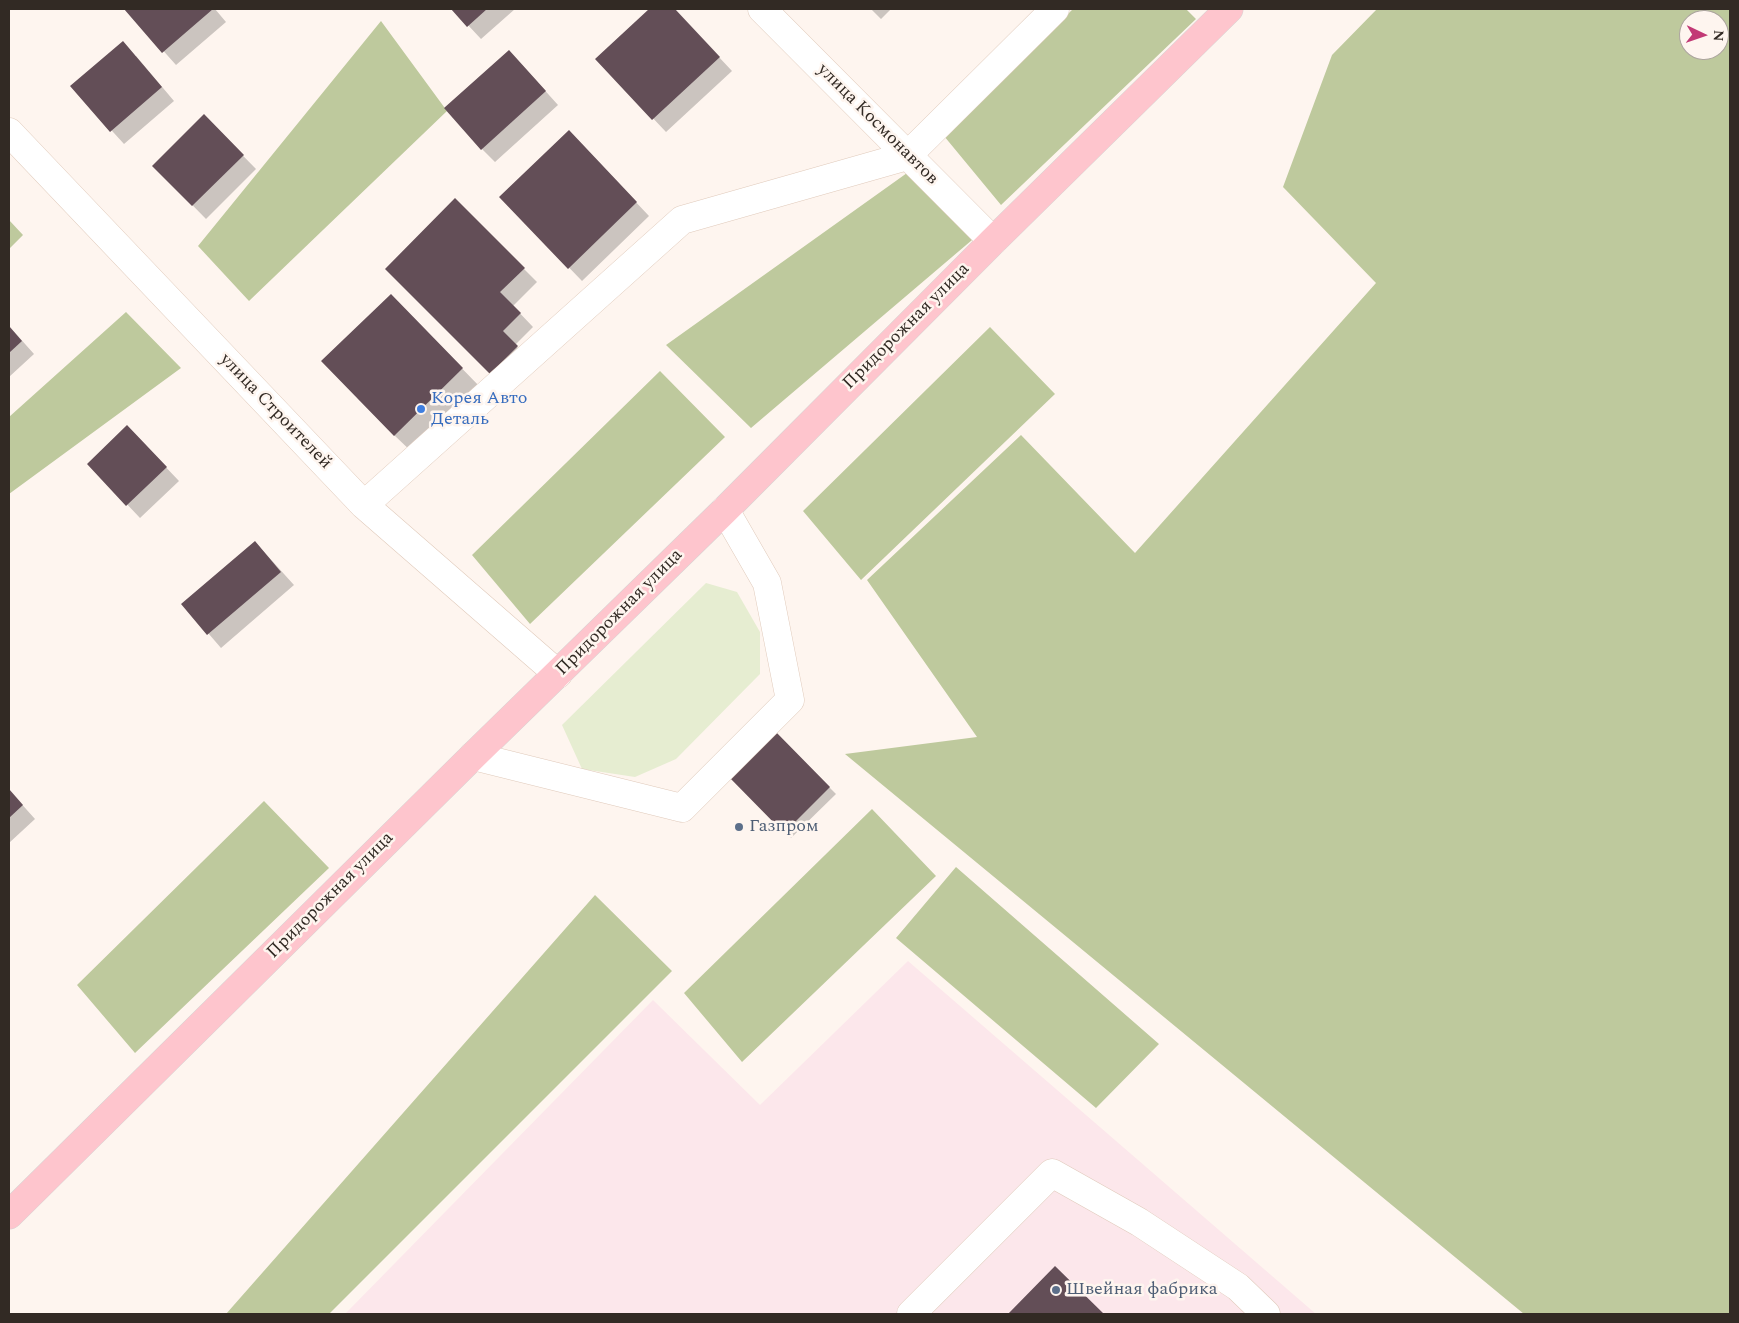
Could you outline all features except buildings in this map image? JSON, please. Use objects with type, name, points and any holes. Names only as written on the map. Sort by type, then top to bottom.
[{"type":"main road","name":"Придорожная улица","points":[[9,1215],[473,756],[725,510],[992,241],[1229,9]]},
{"type":"street","name":"улица Космонавтов","points":[[762,9],[992,241]]},
{"type":"street","points":[[364,505],[682,220],[908,156],[1056,9]]},
{"type":"street","name":"улица Строителей","points":[[9,132],[364,505],[558,674]]},
{"type":"street","points":[[473,756],[682,808],[790,700],[768,583],[725,510]]},
{"type":"street","points":[[911,1314],[1052,1174],[1138,1222],[1230,1281],[1266,1314]]},
{"type":"shaded area","points":[[908,961],[1316,1314],[345,1314],[653,1000],[760,1105]]},
{"type":"green space","points":[[1073,9],[1186,9],[1196,19],[1001,205],[944,136]]},
{"type":"green space","points":[[1377,9],[1730,9],[1730,1314],[1524,1314],[845,754],[977,737],[867,580],[1021,435],[1135,553],[1376,283],[1283,187],[1332,55]]},
{"type":"green space","points":[[381,21],[447,111],[249,301],[198,246]]},
{"type":"green space","points":[[907,173],[972,240],[751,428],[666,345]]},
{"type":"green space","points":[[9,220],[23,235],[9,249]]},
{"type":"green space","points":[[126,312],[181,368],[9,494],[9,417]]},
{"type":"green space","points":[[990,327],[1055,394],[861,580],[803,511]]},
{"type":"green space","points":[[660,371],[725,437],[530,624],[472,555]]},
{"type":"green space","points":[[706,583],[737,592],[760,632],[760,674],[676,759],[635,777],[582,769],[562,725]]},
{"type":"green space","points":[[264,801],[329,868],[135,1053],[77,985]]},
{"type":"green space","points":[[872,809],[936,876],[742,1062],[684,993]]},
{"type":"green space","points":[[956,867],[1159,1044],[1096,1108],[896,938]]},
{"type":"green space","points":[[595,895],[672,971],[329,1314],[226,1314]]},
{"type":"place","name":"Корея Авто Деталь","points":[[421,409]]},
{"type":"place","name":"Газпром","points":[[739,827]]},
{"type":"place","name":"Швейная фабрика","points":[[1056,1290]]}]
